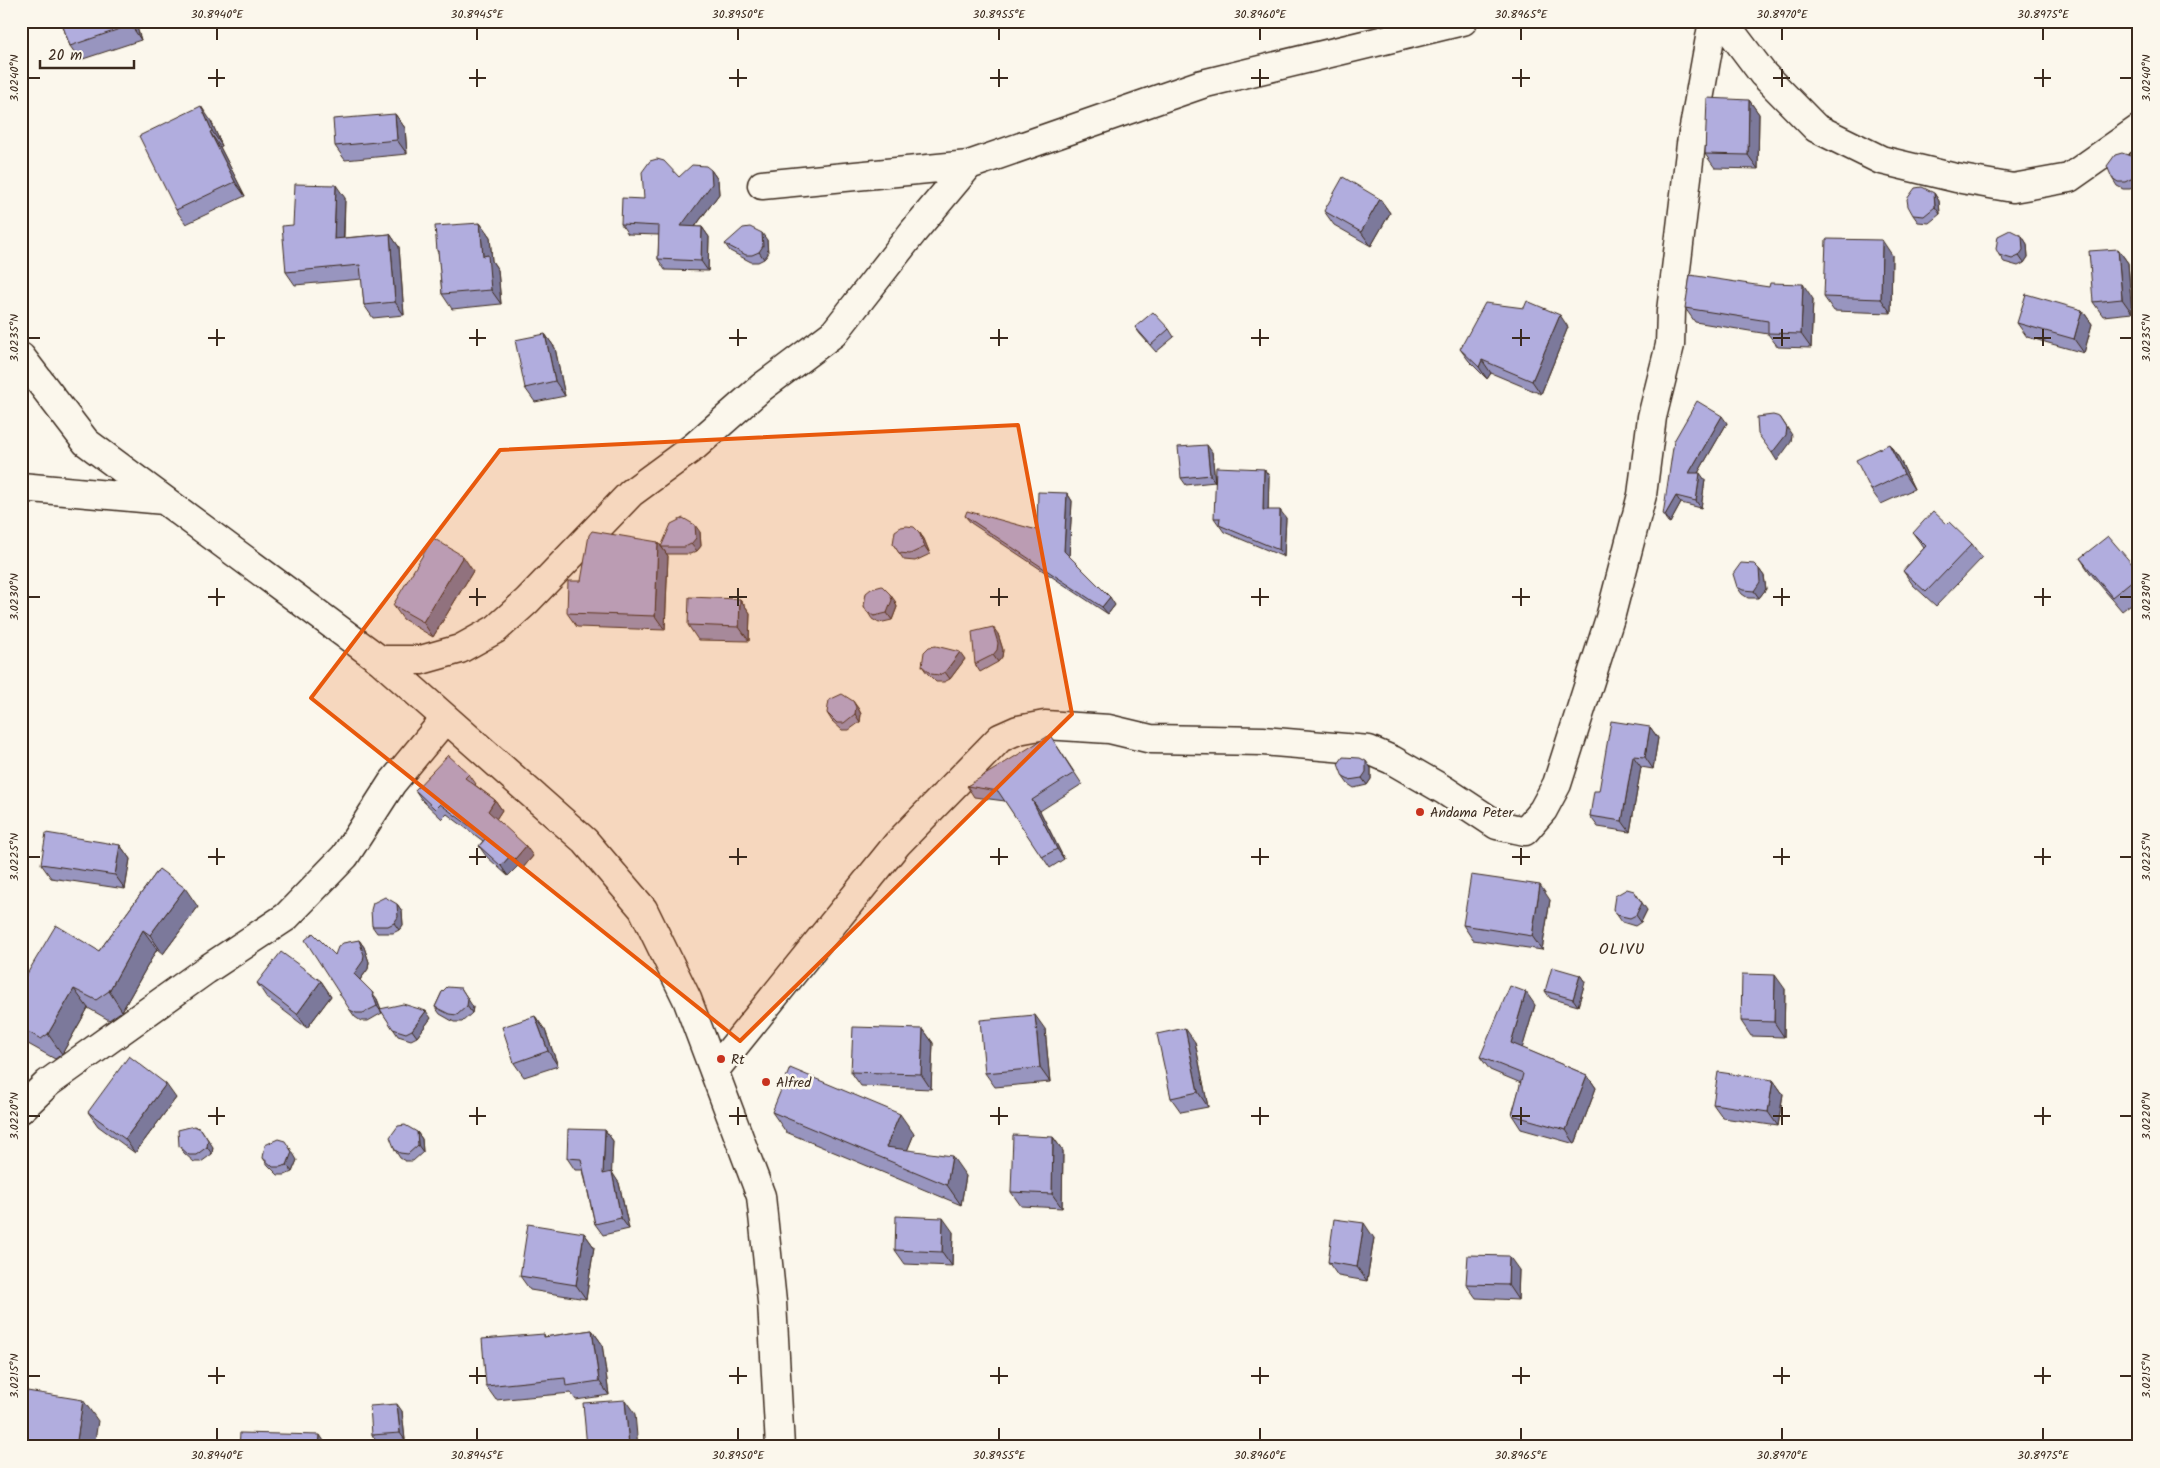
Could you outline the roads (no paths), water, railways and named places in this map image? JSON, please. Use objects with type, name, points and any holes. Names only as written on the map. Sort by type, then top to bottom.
[{"type":"street","points":[[762,184],[969,165],[1202,84],[1463,21]]},
{"type":"street","points":[[714,1071],[897,844],[1000,738],[1018,730],[1045,725],[1109,729],[1152,739],[1263,741],[1369,750],[1392,760],[1444,790],[1497,825],[1525,831],[1543,810],[1557,784],[1610,618],[1642,495],[1652,417],[1670,345],[1671,311],[1691,144],[1713,21]]},
{"type":"street","points":[[1723,21],[1764,74],[1816,128],[1881,160],[1956,178],[2013,188],[2069,178],[2139,130]]},
{"type":"street","points":[[380,660],[420,660],[460,649],[496,629],[527,601],[631,493],[695,446],[762,387],[834,333],[907,239],[969,165]]},
{"type":"street","points":[[21,357],[86,442],[380,660],[585,841],[643,909],[687,999],[761,1196],[772,1302],[780,1447]]},
{"type":"street","points":[[21,487],[165,500]]},
{"type":"street","points":[[21,1109],[48,1083],[206,970],[286,917],[345,856],[392,783],[445,719]]},
{"type":"place","name":"Andama Peter","points":[[1420,812]]},
{"type":"place","name":"Rt","points":[[721,1059]]},
{"type":"place","name":"Alfred","points":[[766,1082]]},
{"type":"district","name":"OLIVU","points":[[1622,948]]}]
